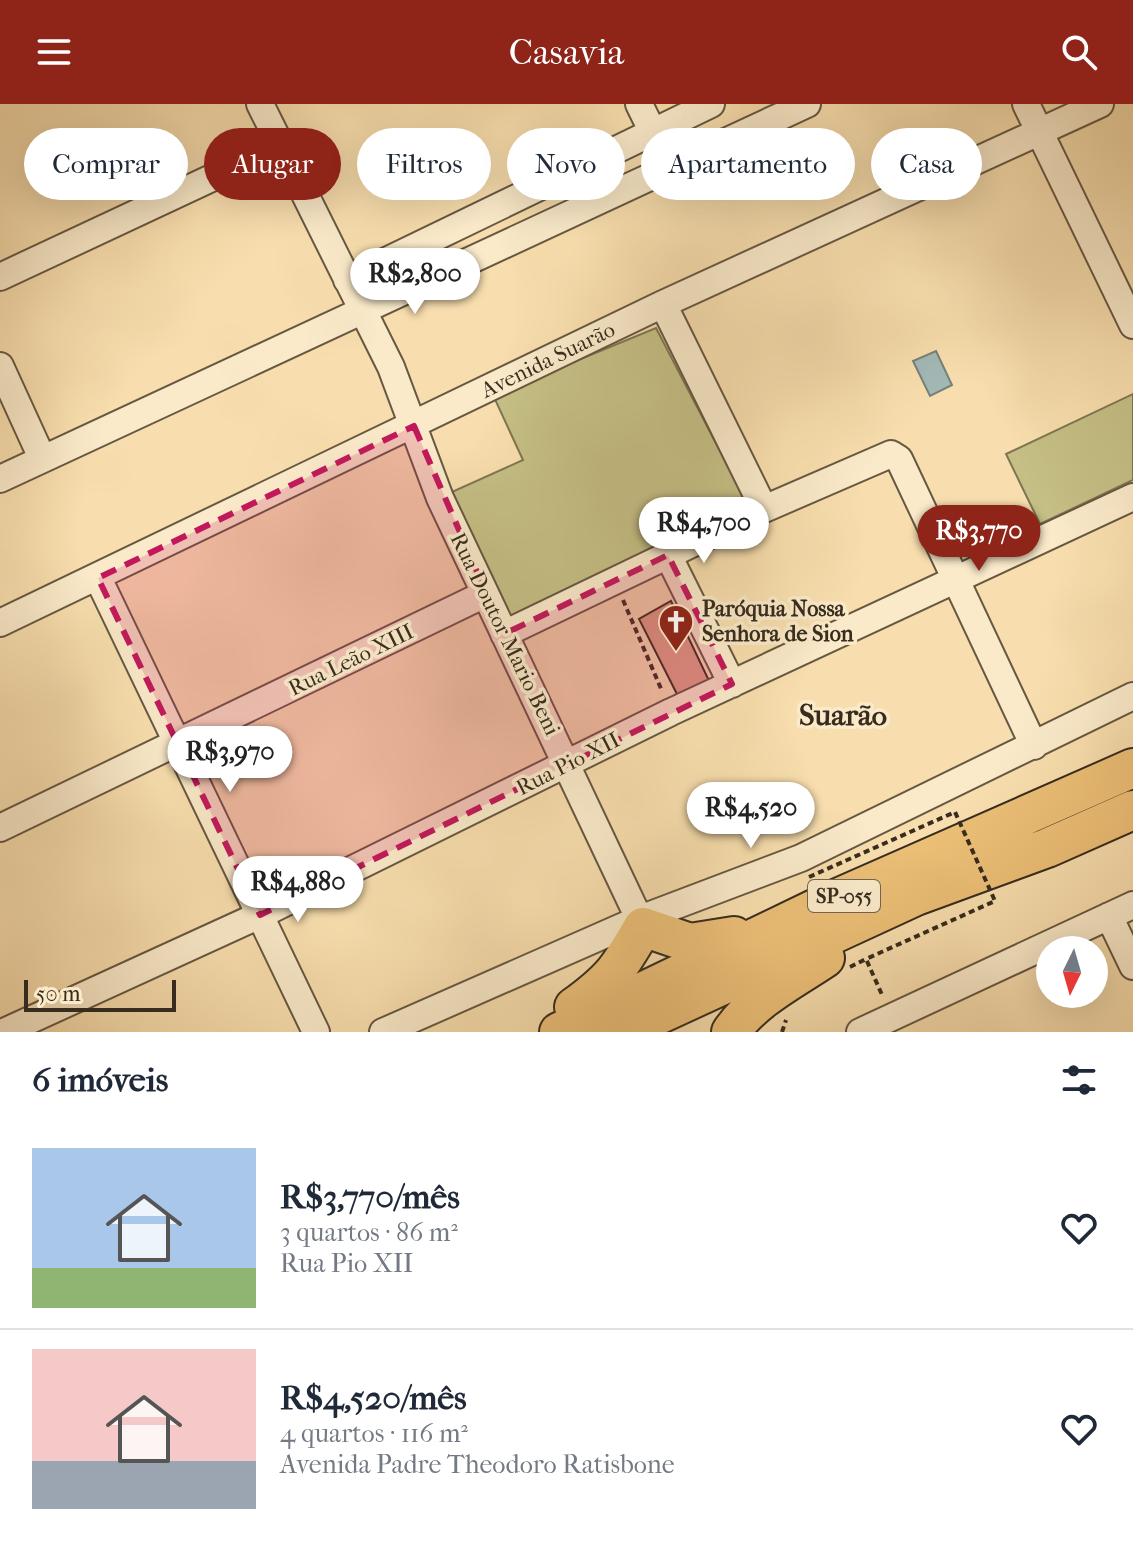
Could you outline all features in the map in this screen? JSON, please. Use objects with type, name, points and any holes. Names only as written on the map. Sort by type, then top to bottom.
[{"type":"highway","name":"SP-055","points":[[559,1032],[820,889],[1133,768]]},
{"type":"highway","name":"SP-055","points":[[621,1032],[916,896],[1047,848],[1133,810]]},
{"type":"highway","points":[[537,1032],[607,984],[628,958],[642,923],[674,940],[707,942],[727,938],[820,889]]},
{"type":"highway","points":[[731,1032],[739,1019],[759,1003],[916,896]]},
{"type":"street","name":"Rua Doutor Mario Beni","points":[[260,104],[271,128]]},
{"type":"street","points":[[639,104],[650,128]]},
{"type":"street","points":[[660,128],[711,104]]},
{"type":"street","points":[[757,128],[807,104]]},
{"type":"street","points":[[1026,104],[1133,325]]},
{"type":"street","name":"Avenida Suarão","points":[[0,623],[663,304],[1100,104]]},
{"type":"street","points":[[347,280],[641,137]]},
{"type":"street","points":[[0,277],[204,182]]},
{"type":"street","points":[[0,479],[641,183]]},
{"type":"street","name":"Rua Doutor Mario Beni","points":[[307,200],[391,367],[440,498],[642,923]]},
{"type":"street","points":[[663,304],[764,509]]},
{"type":"street","points":[[0,366],[42,458]]},
{"type":"street","points":[[504,634],[614,579],[886,454],[899,459],[1034,746]]},
{"type":"street","name":"Rua Pio XII","points":[[4,1032],[260,915],[671,712],[1133,497]]},
{"type":"street","points":[[668,555],[732,684]]},
{"type":"street","points":[[98,578],[316,1032]]},
{"type":"street","name":"Rua Leão XIII","points":[[0,828],[485,594]]},
{"type":"street","points":[[383,1032],[801,858],[1133,696]]},
{"type":"street","points":[[860,1032],[1121,911],[1133,966]]},
{"type":"path","points":[[614,579],[671,712]]},
{"type":"path","points":[[820,889],[955,812],[995,901],[866,959],[892,1017]]},
{"type":"highlighted area","points":[[414,426],[504,634],[668,555],[732,684],[260,915],[98,578]]},
{"type":"shaded area","points":[[656,328],[748,505],[507,629],[443,496],[523,460],[493,395]]},
{"type":"shaded area","points":[[1133,394],[1133,480],[1040,524],[1006,454]]},
{"type":"water","points":[[936,351],[952,385],[930,396],[913,361]]},
{"type":"building","name":"Paróquia Nossa Senhora de Sion","points":[[671,601],[712,687],[682,704],[639,619]]},
{"type":"place","name":"Paróquia Nossa Senhora de Sion","points":[[676,653]]},
{"type":"district","name":"Suarão","points":[[843,715]]}]
